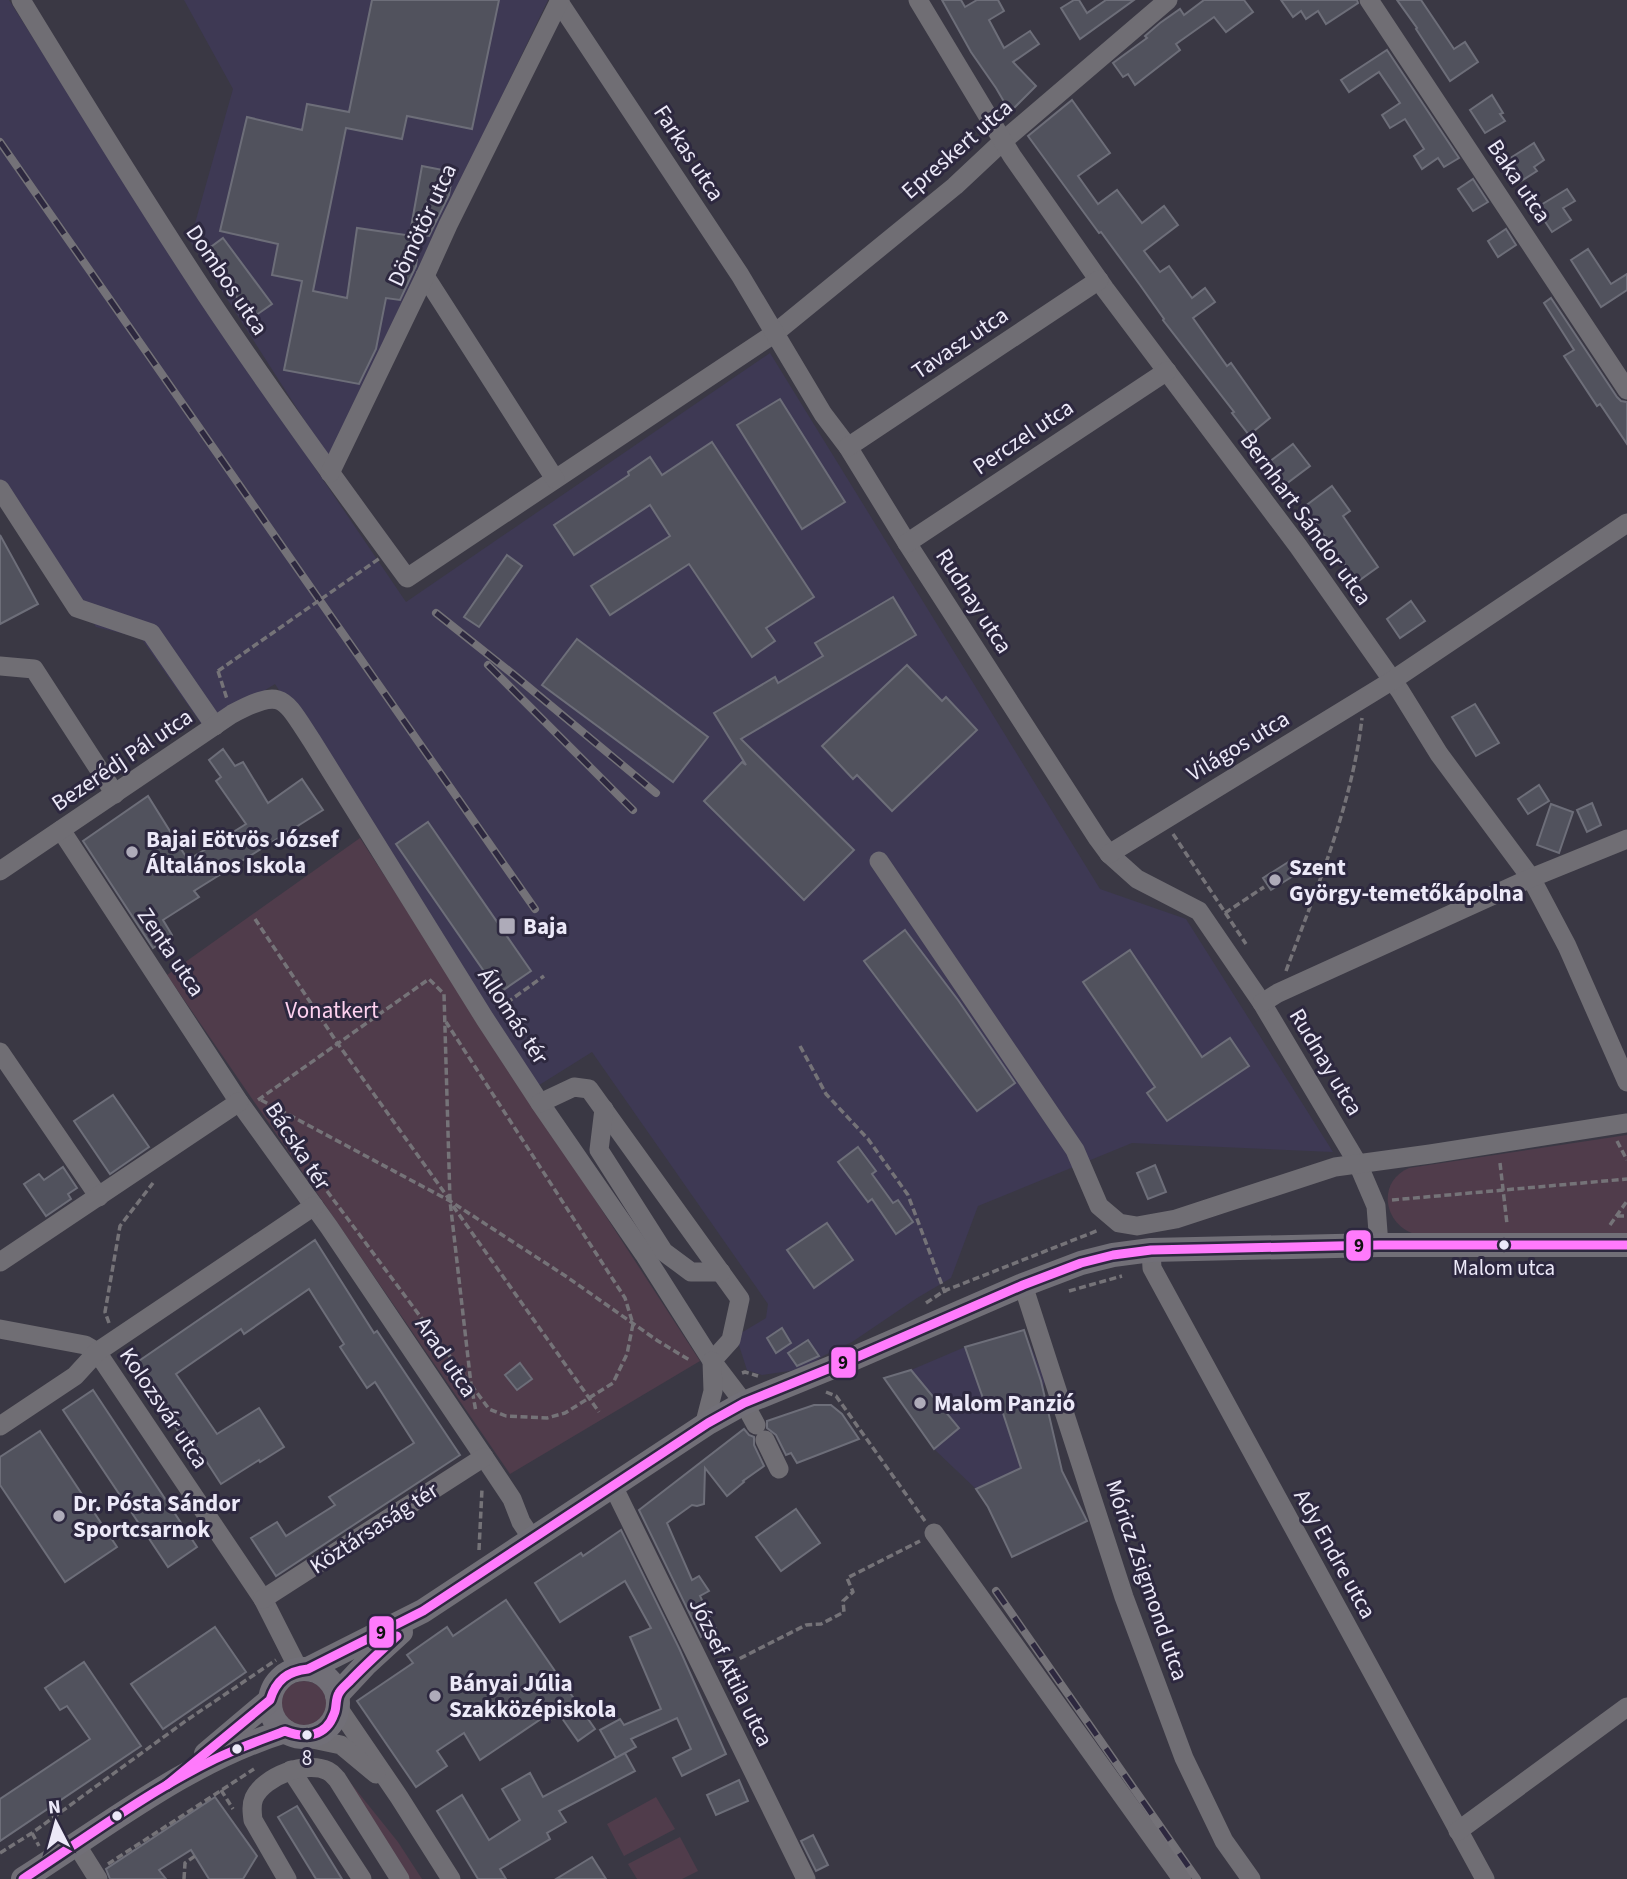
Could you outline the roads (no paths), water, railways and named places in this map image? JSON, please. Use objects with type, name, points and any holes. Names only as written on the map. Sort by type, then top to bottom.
[{"type":"main road","points":[[294,1734],[275,1721],[270,1700],[279,1680],[298,1664],[423,1611],[704,1426],[744,1403],[1081,1263],[1151,1250],[1379,1245],[1627,1245]]},
{"type":"main road","points":[[23,1879],[167,1785],[258,1739],[294,1734],[314,1735],[324,1730],[331,1722],[337,1701],[365,1665],[423,1611]]},
{"type":"main road","points":[[298,1664],[323,1675],[331,1683],[337,1701]]},
{"type":"main road","points":[[167,1785],[270,1700]]},
{"type":"street","name":"Dombos utca","points":[[20,0],[207,296],[407,578],[555,478]]},
{"type":"street","name":"Bernhart Sándor utca","points":[[918,0],[1003,141],[1099,280],[1298,546],[1393,680],[1439,754],[1531,878],[1567,946],[1627,1082]]},
{"type":"street","name":"Epreskert utca","points":[[775,333],[955,186],[1003,141],[1168,0]]},
{"type":"street","name":"Baka utca","points":[[1369,0],[1627,390]]},
{"type":"street","name":"Dömötör utca","points":[[330,473],[448,225],[560,1]]},
{"type":"street","name":"Farkas utca","points":[[560,1],[740,275],[775,333]]},
{"type":"street","points":[[425,276],[555,478],[775,333]]},
{"type":"street","name":"Tavasz utca","points":[[848,447],[1099,280]]},
{"type":"street","name":"Rudnay utca","points":[[775,333],[824,414],[848,447],[1097,839],[1109,854],[1137,879],[1199,911],[1270,998],[1357,1164],[1376,1206],[1379,1245]]},
{"type":"street","name":"Perczel utca","points":[[907,543],[1167,371]]},
{"type":"street","points":[[0,489],[77,608],[151,633],[215,726]]},
{"type":"street","name":"Világos utca","points":[[1109,854],[1365,698],[1627,523]]},
{"type":"street","points":[[0,666],[34,668],[115,794]]},
{"type":"street","name":"Bezerédj Pál utca","points":[[0,871],[232,714],[259,700],[275,698]]},
{"type":"street","name":"Állomás tér","points":[[275,698],[289,707],[312,741],[485,1019],[644,1254],[704,1365],[744,1403],[779,1469]]},
{"type":"street","name":"Zenta utca","points":[[61,830],[248,1104]]},
{"type":"street","points":[[1270,998],[1531,878],[1627,839]]},
{"type":"street","points":[[879,860],[1075,1150],[1100,1206],[1119,1223],[1137,1226],[1176,1219],[1335,1167],[1627,1123]]},
{"type":"street","points":[[0,1052],[99,1197]]},
{"type":"street","points":[[540,1103],[574,1087],[589,1089],[740,1299],[731,1340],[704,1365],[713,1391],[704,1426]]},
{"type":"street","name":"Bácska tér","points":[[0,1262],[248,1104],[314,1206],[97,1352],[75,1376],[0,1426]]},
{"type":"street","points":[[604,1110],[599,1150],[664,1252],[691,1272],[721,1272]]},
{"type":"street","name":"Arad utca","points":[[314,1206],[512,1499],[521,1522],[533,1540]]},
{"type":"street","name":"Ady Endre utca","points":[[1151,1250],[1152,1268],[1485,1879]]},
{"type":"street","name":"Móricz Zsigmond utca","points":[[1023,1285],[1124,1597],[1184,1758],[1224,1841],[1251,1879]]},
{"type":"street","points":[[0,1329],[85,1345],[97,1352]]},
{"type":"street","name":"Kolozsvár utca","points":[[97,1352],[263,1599],[298,1664]]},
{"type":"street","name":"Köztársaság tér","points":[[263,1599],[484,1457]]},
{"type":"street","name":"József Attila utca","points":[[613,1486],[806,1879]]},
{"type":"street","points":[[934,1533],[1182,1879]]},
{"type":"street","points":[[337,1701],[451,1879]]},
{"type":"street","points":[[1458,1831],[1627,1707]]},
{"type":"street","points":[[294,1734],[341,1745],[368,1766],[399,1797]]},
{"type":"street","points":[[287,1879],[253,1820],[253,1799],[264,1784],[276,1777],[291,1770],[316,1768],[328,1771],[337,1779],[400,1879]]},
{"type":"street","points":[[291,1770],[362,1879]]},
{"type":"street","points":[[76,1843],[97,1876]]},
{"type":"railway","points":[[0,142],[535,909]]},
{"type":"railway","points":[[436,613],[656,793]]},
{"type":"railway","points":[[488,665],[633,810]]},
{"type":"railway","points":[[996,1591],[1197,1879]]},
{"type":"place","name":"Bajai Eötvös József Általános Iskola","points":[[132,852]]},
{"type":"place","name":"Szent György-temetőkápolna","points":[[1275,880]]},
{"type":"place","name":"Baja","points":[[507,926]]},
{"type":"place","name":"Malom utca","points":[[1504,1245]]},
{"type":"place","name":"Malom Panzió","points":[[920,1403]]},
{"type":"place","name":"Dr. Pósta Sándor Sportcsarnok","points":[[59,1516]]},
{"type":"place","name":"Bányai Júlia Szakközépiskola","points":[[435,1696]]},
{"type":"place","name":"8","points":[[307,1735]]},
{"type":"park label","name":"Vonatkert","points":[[332,1010]]}]
